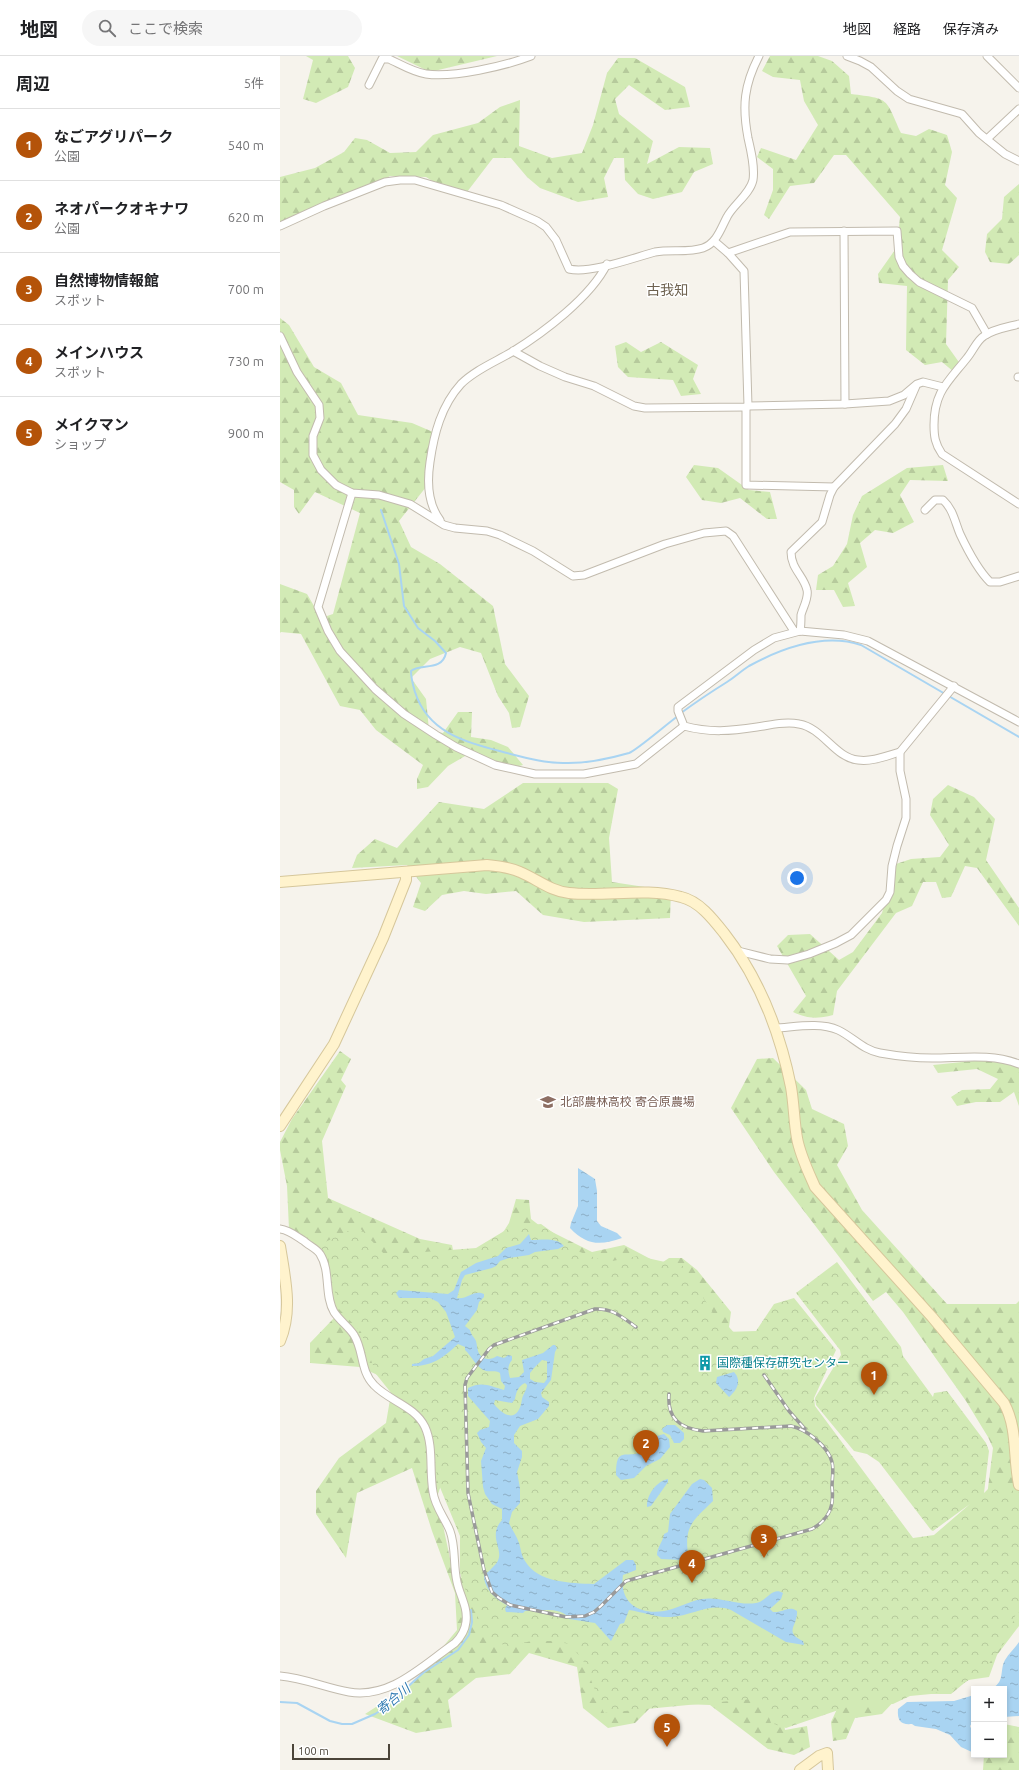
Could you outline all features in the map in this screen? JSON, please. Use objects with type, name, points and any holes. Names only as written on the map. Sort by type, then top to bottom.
[{"type":"street","points":[[369,85],[382,59],[388,59],[425,74],[440,75],[475,70],[531,56]]},
{"type":"street","points":[[280,226],[324,206],[385,182],[415,180],[501,205],[537,220],[546,227],[556,240],[569,269],[577,271],[660,251],[704,247],[714,241],[728,216],[753,182],[750,149],[745,122],[744,96],[759,56]]},
{"type":"street","points":[[847,56],[860,61],[871,68],[896,91],[909,99],[962,114],[987,140],[1005,154],[1019,161]]},
{"type":"street","points":[[987,56],[1019,88]]},
{"type":"street","points":[[987,140],[1019,109]]},
{"type":"street","points":[[844,231],[845,404]]},
{"type":"street","points":[[728,253],[790,232],[897,231],[899,257],[903,266],[919,282],[972,308],[987,334]]},
{"type":"street","points":[[714,241],[728,253],[744,271],[747,407],[746,485],[834,486]]},
{"type":"street","points":[[444,525],[434,512],[430,497],[430,466],[437,424],[460,385],[471,375],[513,351],[558,319],[602,275],[607,264]]},
{"type":"street","points":[[1019,324],[983,336],[969,357],[943,387],[935,407],[934,436],[937,446],[942,454],[1019,504]]},
{"type":"street","points":[[280,336],[296,372],[319,405],[320,418],[313,436],[313,455],[321,470],[339,488],[352,493],[379,495],[410,504],[444,525],[455,528],[487,531],[500,535],[533,551],[573,576],[584,575],[665,544],[704,533],[726,531],[733,536],[797,631]]},
{"type":"street","points":[[513,351],[540,366],[565,377],[594,386],[634,406],[645,408],[747,407],[889,401],[904,395],[917,384],[923,382],[930,382],[943,387]]},
{"type":"street","points":[[797,631],[807,596],[807,589],[795,569],[791,558],[791,552],[822,522],[834,486],[895,424],[906,409],[917,384]]},
{"type":"street","points":[[352,493],[318,607],[328,631],[340,651],[374,689],[404,714],[443,739],[475,756],[511,770],[535,774],[584,774],[636,764],[684,726]]},
{"type":"street","points":[[925,510],[936,500],[943,500],[950,507],[961,535],[980,572],[990,582],[1000,582],[1019,576]]},
{"type":"street","points":[[684,726],[678,711],[678,707],[754,650],[774,638],[797,631],[844,635],[868,641],[1019,722]]},
{"type":"street","points":[[684,726],[699,730],[717,732],[776,723],[797,723],[809,726],[840,752],[856,760],[872,760],[900,752],[954,686]]},
{"type":"street","points":[[738,951],[770,959],[788,960],[809,954],[851,935],[886,900],[890,892],[892,866],[896,846],[906,818],[906,799],[900,771],[900,752]]},
{"type":"street","points":[[280,882],[487,865],[500,866],[518,871],[547,887],[568,893],[669,894],[682,897],[696,904],[715,922],[738,951],[752,974],[775,1028],[789,1080],[797,1139],[804,1164],[815,1187],[932,1317],[1004,1403],[1010,1414],[1014,1428],[1019,1485]]},
{"type":"street","points":[[280,1126],[338,1037],[383,938],[406,880],[406,872]]},
{"type":"street","points":[[775,1028],[814,1026],[831,1028],[840,1031],[863,1047],[879,1053],[925,1058],[990,1057],[1008,1060],[1019,1064]]},
{"type":"street","points":[[280,1229],[291,1232],[320,1253],[324,1262],[330,1303],[334,1312],[354,1334],[366,1375],[373,1385],[409,1410],[424,1426],[431,1446],[433,1493],[437,1505],[450,1531],[453,1542],[457,1582],[466,1609],[466,1622],[463,1634],[455,1643],[394,1686],[382,1691],[367,1693],[350,1692],[280,1676]]},
{"type":"street","points":[[280,1246],[287,1298],[285,1326],[280,1341]]},
{"type":"street","points":[[800,1770],[818,1756],[827,1753],[828,1770]]},
{"type":"green space","points":[[306,56],[348,56],[355,68],[348,87],[316,103],[303,99],[313,60]]},
{"type":"green space","points":[[397,56],[497,56],[430,72]]},
{"type":"green space","points":[[770,56],[818,56],[832,61],[849,76],[851,94],[873,97],[885,102],[892,112],[901,133],[916,136],[929,129],[947,135],[952,152],[945,185],[957,198],[942,250],[959,267],[948,280],[946,344],[961,365],[954,372],[942,362],[925,365],[906,350],[907,286],[879,283],[878,274],[897,247],[900,217],[846,155],[834,155],[814,183],[790,186],[769,219],[764,215],[773,190],[773,169],[757,157],[761,148],[796,160],[818,125],[804,101],[800,80],[773,77],[762,71]]},
{"type":"green space","points":[[618,58],[635,58],[685,87],[690,107],[665,110],[629,85],[615,99],[619,114],[653,141],[647,164],[679,147],[710,148],[713,164],[694,172],[682,192],[653,199],[638,194],[625,180],[624,158],[614,158],[604,178],[608,197],[578,202],[540,188],[527,177],[511,158],[493,158],[467,192],[455,195],[426,177],[390,176],[363,191],[280,224],[280,177],[315,168],[344,152],[355,138],[367,140],[390,153],[416,152],[433,135],[478,123],[500,107],[520,100],[519,146],[552,158],[582,153],[593,125],[607,73]]},
{"type":"green space","points":[[1019,184],[1019,255],[1009,264],[990,262],[985,252],[987,234],[1002,219],[1004,197]]},
{"type":"green space","points":[[280,318],[289,325],[314,367],[341,383],[358,415],[412,423],[433,432],[430,482],[399,521],[411,547],[440,564],[493,606],[505,664],[529,696],[520,727],[512,728],[509,713],[498,696],[481,653],[460,647],[430,659],[411,678],[426,699],[429,730],[443,733],[458,712],[472,712],[471,737],[491,740],[508,747],[523,765],[511,768],[472,752],[448,766],[428,787],[417,789],[417,779],[423,765],[376,730],[360,710],[340,706],[301,634],[280,633],[280,584],[307,594],[321,618],[333,614],[360,513],[315,492],[299,514],[294,507],[294,490],[280,482]]},
{"type":"green space","points":[[626,342],[641,352],[661,342],[698,365],[693,379],[701,394],[681,396],[673,380],[628,377],[618,367],[615,346]]},
{"type":"green space","points":[[694,465],[718,468],[749,490],[770,492],[777,519],[767,519],[740,498],[721,503],[702,500],[686,477]]},
{"type":"green space","points":[[943,465],[948,481],[910,480],[900,495],[914,522],[893,533],[875,530],[860,543],[867,567],[848,583],[855,606],[843,607],[834,590],[816,590],[818,575],[833,566],[847,544],[853,515],[862,496],[907,468]]},
{"type":"green space","points":[[523,783],[608,783],[618,789],[609,838],[612,882],[671,891],[670,918],[584,922],[543,915],[516,891],[486,894],[464,891],[442,895],[425,911],[413,907],[421,883],[407,865],[352,868],[357,855],[375,839],[397,848],[439,802],[484,809]]},
{"type":"green space","points":[[948,785],[974,797],[995,819],[986,860],[1019,908],[1019,926],[977,868],[965,866],[951,897],[942,898],[936,882],[923,882],[912,906],[896,913],[837,991],[833,1015],[813,1018],[793,1012],[806,996],[777,946],[788,935],[810,934],[839,960],[853,952],[882,913],[896,864],[911,859],[940,857],[949,845],[930,815],[933,799]]},
{"type":"green space","points":[[340,1051],[351,1059],[341,1080],[346,1086],[322,1141],[328,1198],[420,1239],[452,1245],[457,1270],[495,1245],[509,1223],[516,1199],[529,1200],[531,1219],[540,1226],[592,1252],[624,1245],[660,1264],[669,1258],[682,1258],[697,1270],[731,1312],[729,1327],[737,1336],[780,1341],[454,1447],[437,1497],[452,1568],[490,1607],[768,1683],[782,1710],[785,1730],[807,1726],[810,1747],[794,1755],[768,1749],[710,1705],[655,1703],[635,1723],[608,1728],[583,1708],[577,1667],[529,1653],[510,1674],[476,1678],[448,1700],[452,1727],[416,1733],[365,1714],[412,1684],[457,1630],[455,1593],[432,1531],[412,1468],[357,1493],[346,1558],[316,1514],[316,1491],[339,1458],[386,1423],[393,1382],[360,1367],[310,1363],[310,1343],[334,1318],[324,1253],[289,1229],[287,1186],[280,1150],[280,1142],[292,1119]]},
{"type":"green space","points":[[773,1058],[806,1090],[812,1109],[844,1124],[848,1146],[837,1165],[862,1210],[947,1304],[1016,1304],[1019,1301],[1019,1626],[997,1655],[989,1677],[968,1680],[951,1694],[901,1694],[882,1714],[855,1718],[846,1739],[833,1741],[831,1722],[843,1696],[924,1556],[987,1496],[993,1448],[966,1401],[903,1312],[886,1292],[873,1301],[774,1172],[731,1108],[757,1059]]},
{"type":"green space","points":[[982,1060],[1017,1065],[1019,1067],[1019,1106],[1014,1092],[1000,1102],[976,1102],[957,1106],[951,1097],[962,1090],[990,1089],[998,1079],[977,1069],[938,1073],[933,1065]]},
{"type":"green space","points":[[541,1224],[580,1252],[607,1262],[638,1256],[683,1266],[725,1332],[756,1331],[774,1304],[794,1298],[836,1350],[814,1398],[815,1406],[913,1538],[934,1535],[970,1504],[933,1531],[931,1530],[879,1462],[867,1454],[854,1451],[816,1405],[815,1398],[841,1355],[840,1350],[796,1293],[837,1262],[901,1347],[903,1356],[933,1397],[934,1393],[947,1391],[986,1443],[989,1451],[984,1493],[990,1487],[1010,1487],[1019,1498],[1019,1605],[1007,1639],[982,1673],[952,1689],[931,1694],[910,1696],[893,1704],[856,1704],[786,1728],[771,1723],[762,1698],[604,1713],[584,1662],[570,1644],[552,1641],[531,1641],[508,1647],[477,1632],[477,1606],[470,1604],[460,1573],[460,1536],[437,1480],[435,1445],[427,1420],[410,1401],[392,1394],[376,1374],[361,1332],[338,1308],[327,1252],[317,1246],[358,1226],[385,1255],[476,1248],[511,1227]]},
{"type":"green space","points":[[1007,1725],[1019,1727],[1019,1770],[983,1770],[984,1758],[1007,1758]]},
{"type":"water","points":[[578,1168],[595,1179],[597,1191],[597,1221],[601,1226],[617,1233],[622,1238],[600,1243],[588,1241],[576,1234],[570,1228],[578,1206]]},
{"type":"water","points":[[529,1234],[531,1240],[553,1240],[564,1246],[558,1249],[535,1252],[529,1255],[509,1258],[500,1261],[492,1268],[465,1275],[457,1298],[464,1298],[477,1293],[484,1294],[484,1297],[479,1302],[477,1310],[465,1326],[470,1330],[476,1341],[479,1354],[483,1358],[489,1359],[497,1356],[504,1358],[508,1355],[512,1356],[508,1369],[510,1378],[519,1377],[524,1372],[522,1360],[543,1353],[553,1345],[557,1348],[555,1352],[551,1380],[541,1393],[542,1397],[549,1402],[549,1406],[538,1419],[520,1426],[514,1435],[514,1443],[522,1451],[522,1457],[517,1472],[520,1488],[520,1503],[512,1512],[509,1523],[518,1540],[525,1561],[538,1574],[546,1578],[565,1582],[594,1584],[626,1560],[633,1560],[636,1565],[636,1570],[623,1575],[624,1593],[632,1605],[646,1611],[655,1612],[674,1609],[697,1600],[709,1598],[749,1604],[756,1603],[760,1602],[772,1593],[779,1591],[783,1593],[781,1599],[770,1609],[773,1612],[789,1609],[794,1609],[797,1611],[793,1632],[797,1638],[803,1641],[804,1645],[786,1642],[731,1610],[723,1608],[708,1608],[671,1617],[655,1616],[629,1610],[624,1623],[620,1624],[611,1641],[595,1623],[569,1619],[561,1612],[550,1610],[525,1611],[523,1613],[506,1612],[505,1609],[507,1605],[495,1597],[488,1589],[484,1579],[484,1574],[488,1572],[498,1561],[499,1551],[496,1533],[497,1527],[502,1520],[502,1509],[492,1504],[485,1494],[483,1487],[481,1461],[486,1448],[481,1442],[477,1433],[480,1430],[489,1427],[490,1421],[468,1396],[468,1388],[482,1385],[504,1390],[505,1386],[501,1381],[500,1373],[495,1371],[486,1371],[479,1367],[465,1350],[465,1347],[458,1344],[432,1363],[412,1366],[412,1364],[419,1363],[424,1359],[433,1356],[455,1337],[446,1312],[438,1302],[430,1298],[399,1298],[396,1293],[399,1290],[448,1294],[454,1290],[461,1272],[476,1263],[498,1256],[506,1248],[520,1244]],"holes":[[[542,1360],[547,1361],[547,1379],[544,1383],[535,1382],[530,1379],[530,1373]],[[525,1383],[527,1385],[526,1389],[518,1411],[515,1414],[507,1415],[494,1404],[495,1400],[512,1403],[519,1388]]]},
{"type":"water","points":[[734,1372],[738,1379],[738,1385],[729,1397],[716,1383],[717,1377]]},
{"type":"water","points":[[667,1425],[675,1425],[684,1433],[684,1439],[680,1443],[674,1443],[670,1435],[663,1432],[662,1429]]},
{"type":"water","points":[[664,1434],[669,1439],[670,1447],[660,1459],[646,1466],[634,1478],[621,1480],[616,1475],[616,1466],[620,1456],[643,1452],[646,1445],[651,1440]]},
{"type":"water","points":[[668,1479],[668,1482],[651,1506],[647,1507],[648,1498],[653,1489],[664,1480]]},
{"type":"water","points":[[700,1479],[704,1480],[712,1488],[713,1501],[696,1518],[689,1529],[687,1544],[688,1554],[682,1560],[661,1559],[657,1555],[657,1552],[664,1534],[668,1532],[670,1514],[692,1484]]},
{"type":"water","points":[[1019,1642],[1019,1716],[1007,1717],[1007,1686],[995,1686],[1000,1680],[1003,1664],[1008,1655]]},
{"type":"water","points":[[971,1696],[971,1752],[961,1747],[950,1735],[936,1729],[902,1723],[898,1717],[898,1709],[907,1702],[954,1701]]},
{"type":"waterway","points":[[381,510],[399,564],[404,606],[418,628],[435,641],[446,653],[444,659],[440,663],[420,667],[411,671],[415,692],[421,706],[429,717],[450,734],[475,744],[526,758],[556,763],[580,763],[596,761],[629,753],[639,747],[678,716]]},
{"type":"waterway","points":[[681,713],[746,668],[762,659],[775,653],[804,644],[833,641],[861,645],[1019,737]]},
{"type":"waterway","name":"寄合川","points":[[280,1702],[297,1703],[330,1721],[342,1724],[352,1724],[375,1714],[383,1709],[423,1673],[458,1650],[469,1635],[472,1622],[471,1610]]},
{"type":"railway","points":[[636,1327],[612,1312],[595,1309],[494,1345],[489,1349],[467,1378],[465,1385],[468,1493],[484,1570],[492,1592],[510,1605],[566,1617],[585,1616],[594,1612],[626,1581],[812,1529],[825,1519],[831,1508],[833,1465],[826,1450],[810,1434],[791,1426],[703,1431],[695,1430],[681,1424],[676,1420],[670,1409],[669,1394]]},
{"type":"railway","points":[[764,1375],[789,1411],[805,1429]]},
{"type":"place","name":"北部農林高校 寄合原農場","points":[[548,1102]]},
{"type":"place","name":"国際種保存研究センター","points":[[705,1363]]},
{"type":"place","name":"なごアグリパーク","points":[[874,1395]]},
{"type":"place","name":"ネオパークオキナワ","points":[[646,1463]]},
{"type":"place","name":"自然博物情報館","points":[[764,1558]]},
{"type":"place","name":"メインハウス","points":[[692,1583]]},
{"type":"place","name":"メイクマン","points":[[667,1747]]},
{"type":"district","name":"古我知","points":[[667,290]]}]
